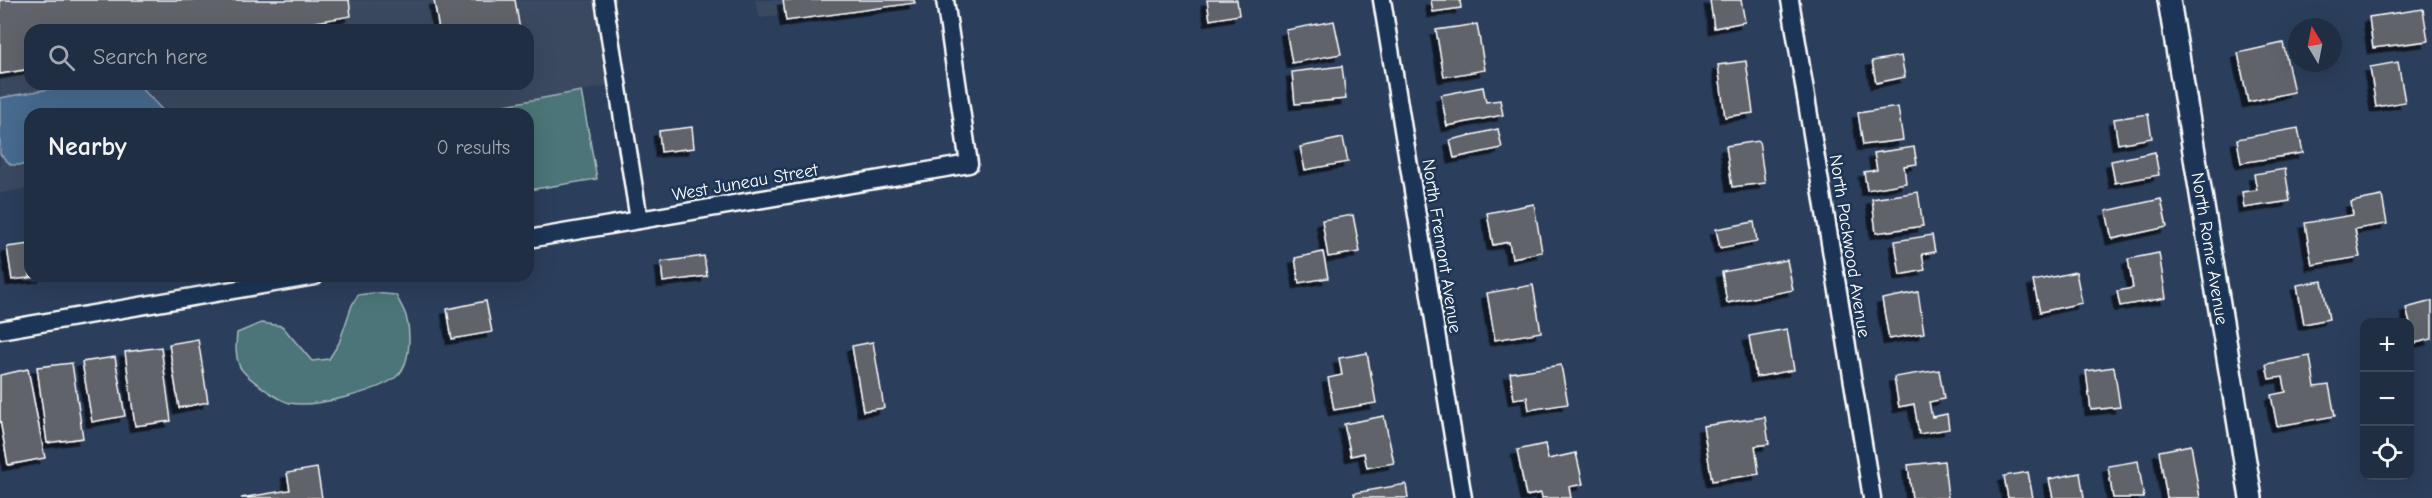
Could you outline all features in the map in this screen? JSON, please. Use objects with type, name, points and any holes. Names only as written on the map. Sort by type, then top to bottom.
[{"type":"street","points":[[604,0],[639,220]]},
{"type":"street","name":"West Juneau Street","points":[[534,239],[969,164],[945,0]]},
{"type":"street","name":"North Fremont Avenue","points":[[1382,0],[1463,498]]},
{"type":"street","name":"North Packwood Avenue","points":[[1790,0],[1872,498]]},
{"type":"street","name":"North Rome Avenue","points":[[2169,0],[2251,498]]},
{"type":"street","points":[[0,330],[280,282]]},
{"type":"shaded area","points":[[0,0],[593,0],[607,86],[488,108],[160,108],[144,90],[534,90],[534,24],[24,24],[24,90],[44,90],[0,98]]},
{"type":"shaded area","points":[[755,0],[869,0],[760,18]]},
{"type":"shaded area","points":[[44,90],[144,90],[160,108],[24,108],[24,165],[11,165],[0,154],[0,98]]},
{"type":"shaded area","points":[[0,154],[11,165],[24,165],[24,189],[0,193]]},
{"type":"green space","points":[[581,91],[597,179],[534,189],[534,108],[489,108]]},
{"type":"green space","points":[[373,293],[396,295],[408,323],[409,348],[405,365],[396,377],[387,383],[344,398],[314,403],[290,403],[262,387],[239,365],[236,353],[237,333],[261,323],[282,326],[312,361],[329,359],[339,343],[352,305],[358,295]]},
{"type":"building","points":[[0,0],[349,0],[351,16],[304,24],[24,24],[24,70],[0,74]]},
{"type":"building","points":[[434,0],[515,0],[519,24],[438,24]]},
{"type":"building","points":[[783,0],[914,0],[915,3],[786,21]]},
{"type":"building","points":[[1207,0],[1237,0],[1239,15],[1210,20]]},
{"type":"building","points":[[1431,0],[1460,0],[1461,8],[1433,12]]},
{"type":"building","points":[[1710,0],[1741,0],[1745,22],[1714,28]]},
{"type":"building","points":[[2423,9],[2428,41],[2373,48],[2369,17]]},
{"type":"building","points":[[1334,21],[1341,54],[1292,63],[1286,30]]},
{"type":"building","points":[[1477,24],[1485,70],[1444,77],[1436,30]]},
{"type":"building","points":[[2283,43],[2294,92],[2248,102],[2238,53]]},
{"type":"building","points":[[1901,56],[1905,77],[1876,83],[1872,61]]},
{"type":"building","points":[[1746,61],[1753,113],[1725,117],[1718,65]]},
{"type":"building","points":[[2398,62],[2405,102],[2376,107],[2370,67]]},
{"type":"building","points":[[1342,66],[1346,99],[1295,104],[1292,72]]},
{"type":"building","points":[[1483,87],[1486,102],[1500,100],[1503,115],[1447,126],[1441,95]]},
{"type":"building","points":[[1898,107],[1903,140],[1863,145],[1858,113]]},
{"type":"building","points":[[2148,114],[2152,138],[2118,144],[2114,119]]},
{"type":"building","points":[[692,127],[694,148],[661,152],[659,131]]},
{"type":"building","points":[[2298,128],[2303,153],[2241,163],[2237,139]]},
{"type":"building","points":[[1498,129],[1502,148],[1454,158],[1450,140]]},
{"type":"building","points":[[1343,138],[1348,162],[1305,170],[1300,147]]},
{"type":"building","points":[[1759,141],[1765,183],[1732,187],[1726,146]]},
{"type":"building","points":[[1914,147],[1917,164],[1904,166],[1906,183],[1867,190],[1864,172],[1877,170],[1874,153]]},
{"type":"building","points":[[2155,152],[2159,175],[2115,183],[2111,161]]},
{"type":"building","points":[[2285,169],[2290,201],[2244,208],[2242,192],[2257,190],[2254,174]]},
{"type":"building","points":[[1918,192],[1923,226],[1876,233],[1872,199]]},
{"type":"building","points":[[2382,196],[2387,224],[2355,229],[2360,257],[2312,265],[2305,223],[2353,215],[2351,202]]},
{"type":"building","points":[[2161,199],[2167,227],[2112,239],[2106,211]]},
{"type":"building","points":[[1534,204],[1542,252],[1512,258],[1509,242],[1493,245],[1487,213]]},
{"type":"building","points":[[1353,215],[1360,252],[1328,257],[1322,220]]},
{"type":"building","points":[[1754,222],[1757,241],[1720,248],[1716,229]]},
{"type":"building","points":[[1932,235],[1935,252],[1922,254],[1925,270],[1900,275],[1895,241]]},
{"type":"building","points":[[24,245],[24,279],[12,280],[7,247]]},
{"type":"building","points":[[1323,252],[1328,278],[1299,283],[1295,258]]},
{"type":"building","points":[[2159,253],[2166,298],[2120,306],[2117,291],[2133,288],[2128,259]]},
{"type":"building","points":[[704,256],[707,276],[663,282],[661,262]]},
{"type":"building","points":[[1787,260],[1793,290],[1727,303],[1722,272]]},
{"type":"building","points":[[2076,272],[2082,303],[2040,312],[2033,281]]},
{"type":"building","points":[[2322,281],[2329,319],[2304,324],[2297,285]]},
{"type":"building","points":[[1533,285],[1541,332],[1495,340],[1487,293]]},
{"type":"building","points":[[1918,292],[1924,333],[1889,339],[1882,299]]},
{"type":"building","points":[[486,301],[492,332],[452,339],[447,309]]},
{"type":"building","points":[[2432,301],[2432,339],[2415,343],[2414,318],[2409,318],[2406,308]]},
{"type":"building","points":[[1787,329],[1794,370],[1756,377],[1749,336]]},
{"type":"building","points":[[198,339],[208,402],[179,408],[169,344]]},
{"type":"building","points":[[873,342],[884,408],[863,411],[852,346]]},
{"type":"building","points":[[161,347],[171,421],[135,426],[125,352]]},
{"type":"building","points":[[1367,353],[1376,403],[1334,410],[1328,378],[1342,375],[1339,358]]},
{"type":"building","points":[[2310,356],[2315,387],[2329,385],[2335,416],[2277,426],[2271,395],[2286,392],[2283,377],[2269,379],[2266,364]]},
{"type":"building","points":[[115,357],[125,416],[92,422],[82,362]]},
{"type":"building","points":[[72,363],[83,438],[47,443],[37,367]]},
{"type":"building","points":[[1561,365],[1568,404],[1529,410],[1527,397],[1514,399],[1510,373]]},
{"type":"building","points":[[2114,367],[2120,407],[2091,410],[2086,371]]},
{"type":"building","points":[[28,369],[45,458],[8,465],[0,420],[0,375]]},
{"type":"building","points":[[1939,370],[1944,399],[1929,402],[1932,417],[1947,414],[1949,429],[1919,434],[1914,404],[1899,407],[1894,377]]},
{"type":"building","points":[[1384,416],[1394,463],[1367,468],[1364,453],[1351,456],[1344,424]]},
{"type":"building","points":[[1765,417],[1769,444],[1755,446],[1759,474],[1712,481],[1703,426]]},
{"type":"building","points":[[1545,444],[1548,459],[1576,453],[1583,484],[1569,487],[1571,498],[1542,498],[1541,493],[1526,496],[1517,450]]},
{"type":"building","points":[[2191,445],[2200,498],[2167,498],[2159,451]]},
{"type":"building","points":[[1944,461],[1948,498],[1912,498],[1908,465]]},
{"type":"building","points":[[2138,461],[2144,498],[2113,498],[2108,466]]},
{"type":"building","points":[[317,468],[322,498],[241,498],[290,490],[287,473]]},
{"type":"building","points":[[2028,472],[2033,498],[2008,498],[2004,476]]},
{"type":"building","points":[[2080,473],[2084,498],[2053,498],[2049,479]]},
{"type":"building","points":[[1406,484],[1408,498],[1355,498],[1354,493]]}]
